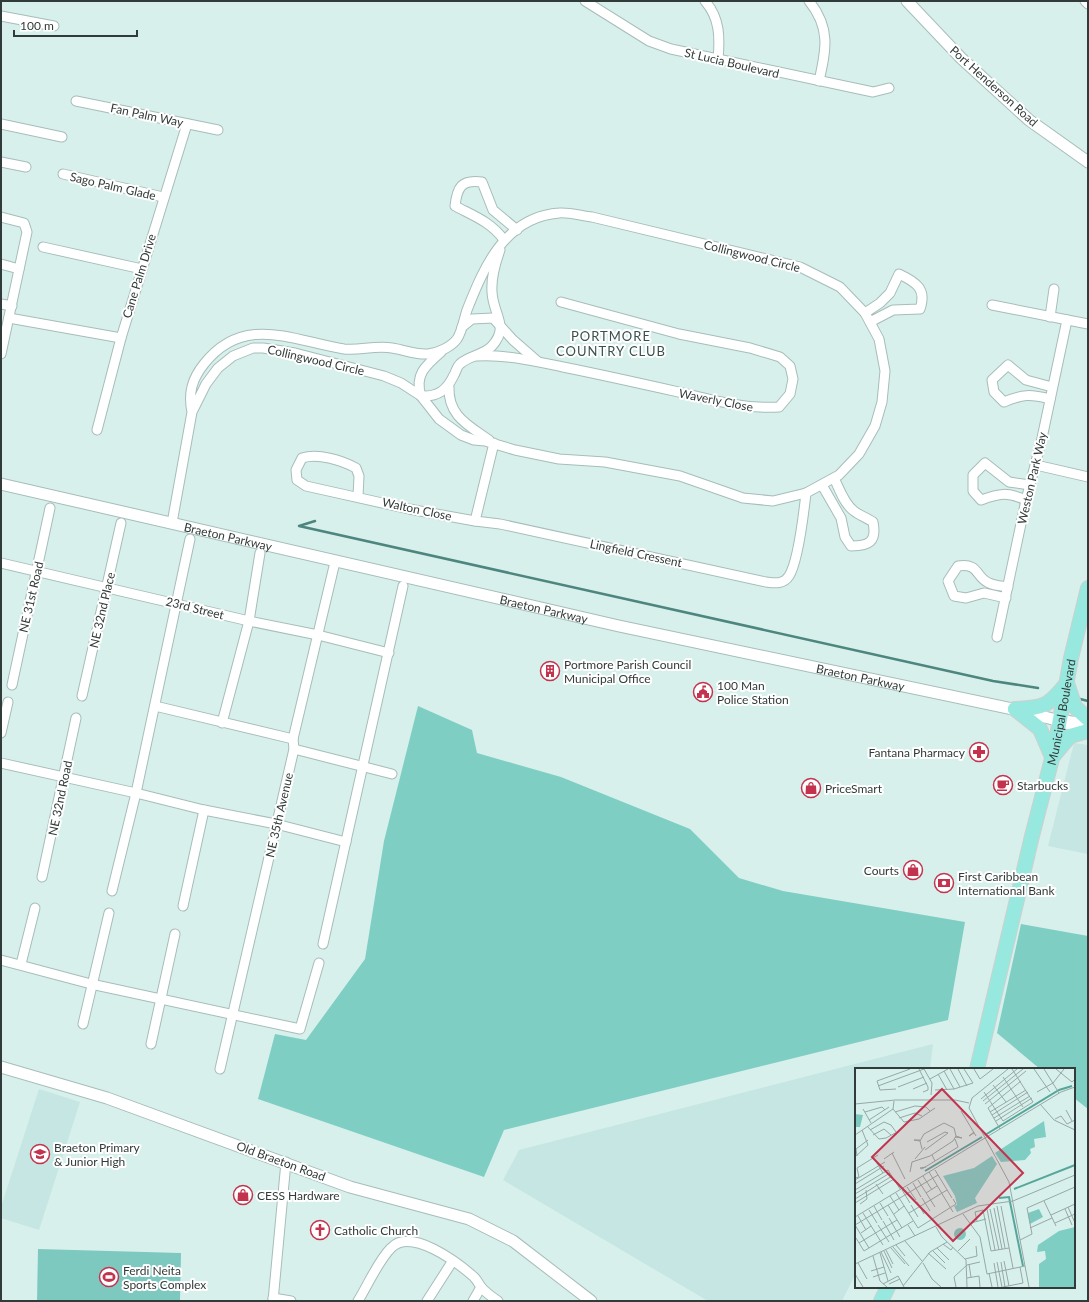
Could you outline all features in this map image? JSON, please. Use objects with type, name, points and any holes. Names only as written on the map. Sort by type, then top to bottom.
[{"type":"main road","name":"Municipal Boulevard","points":[[977,1068],[1052,757],[1088,588]]},
{"type":"main road","points":[[1015,709],[1038,708],[1048,704],[1067,682]]},
{"type":"main road","points":[[1067,682],[1075,707],[1088,719]]},
{"type":"main road","points":[[1015,709],[1040,729],[1052,757],[1070,736],[1088,731]]},
{"type":"main road","name":"Braeton Parkway","points":[[1060,720],[1088,726]]},
{"type":"main road","points":[[881,1301],[888,1288]]},
{"type":"street","name":"St Lucia Boulevard","points":[[586,1],[649,41],[671,49],[873,92],[889,88]]},
{"type":"street","points":[[705,1],[710,6],[718,26],[718,59]]},
{"type":"street","points":[[810,1],[821,18],[825,36],[825,50],[819,81]]},
{"type":"street","name":"Port Henderson Road","points":[[907,1],[961,58],[1029,120],[1088,162]]},
{"type":"street","points":[[1085,1],[1088,4]]},
{"type":"street","points":[[1,16],[54,26]]},
{"type":"street","name":"Fan Palm Way","points":[[76,101],[218,130]]},
{"type":"street","points":[[1,124],[62,137]]},
{"type":"street","name":"Cane Palm Drive","points":[[98,430],[121,338],[186,124]]},
{"type":"street","points":[[1,162],[26,167]]},
{"type":"street","name":"Sago Palm Glade","points":[[63,174],[163,197]]},
{"type":"street","points":[[442,351],[425,368],[418,380],[421,396],[432,397],[449,387],[460,364],[491,347],[500,335],[502,326],[493,305],[491,285],[494,265],[504,240],[492,226],[481,218],[455,206],[456,193],[462,184],[473,180],[482,182],[494,210],[517,230]]},
{"type":"street","name":"Collingwood Circle","points":[[559,213],[592,217],[800,267],[840,287],[865,313],[879,339],[885,371],[882,402],[875,426],[859,454],[834,478],[822,485],[806,493],[774,501],[743,498],[680,476],[605,462],[559,458],[515,450],[461,435],[439,419],[421,396],[401,383],[384,376],[295,353],[263,348],[241,352],[218,368],[206,384],[192,412],[190,389],[199,370],[219,350],[244,336],[270,333],[346,349],[375,346],[394,348],[415,354],[428,354],[442,351],[457,339],[490,258],[504,240],[529,220],[559,213]]},
{"type":"street","points":[[1,217],[21,221],[26,225],[28,232],[2,348]]},
{"type":"street","points":[[43,247],[142,269]]},
{"type":"street","points":[[1,264],[19,269]]},
{"type":"street","points":[[865,313],[880,303],[890,293],[899,274],[910,279],[921,288],[923,300],[920,309],[893,310],[870,322]]},
{"type":"street","points":[[1050,317],[1054,289]]},
{"type":"street","name":"Waverly Close","points":[[476,356],[494,355],[540,363],[722,403],[756,408],[779,407],[790,394],[793,379],[790,366],[780,357],[750,348],[679,334],[561,302]]},
{"type":"street","points":[[1,304],[12,306]]},
{"type":"street","points":[[992,305],[1088,324]]},
{"type":"street","points":[[9,318],[121,338]]},
{"type":"street","points":[[461,327],[472,319],[481,318],[493,318],[502,326]]},
{"type":"street","name":"Weston Park Way","points":[[997,637],[1026,500],[1036,465],[1067,320]]},
{"type":"street","name":"Waverly Close","points":[[502,326],[523,349],[540,363]]},
{"type":"street","points":[[1050,399],[1031,394],[1017,396],[1004,402],[994,392],[992,380],[1008,364],[1026,380],[1052,387]]},
{"type":"street","name":"Collingwood Circle","points":[[449,387],[449,396],[453,410],[478,433],[494,443]]},
{"type":"street","points":[[172,522],[192,412]]},
{"type":"street","points":[[475,521],[494,443]]},
{"type":"street","name":"Walton Close","points":[[358,496],[359,476],[356,468],[346,463],[310,455],[302,458],[296,470],[297,480],[306,486],[358,496],[409,509],[475,521]]},
{"type":"street","points":[[1026,500],[1014,495],[999,493],[981,500],[973,491],[973,475],[985,463],[1009,482],[1030,485]]},
{"type":"street","points":[[1036,465],[1088,477]]},
{"type":"street","points":[[822,485],[841,518],[845,537],[851,546],[865,546],[872,540],[875,530],[873,522],[864,515],[854,512],[847,503],[834,478]]},
{"type":"street","name":"Braeton Parkway","points":[[1,484],[172,522],[335,562],[619,626],[1015,709],[1060,720]]},
{"type":"street","name":"Lingfield Cressent","points":[[475,521],[500,524],[778,583],[788,577],[794,561],[804,519],[806,493]]},
{"type":"street","name":"NE 31st Road","points":[[12,684],[38,570],[50,508]]},
{"type":"street","name":"NE 32nd Place","points":[[82,696],[121,523]]},
{"type":"street","points":[[112,891],[136,793],[190,539]]},
{"type":"street","points":[[222,723],[248,621],[260,553]]},
{"type":"street","name":"NE 35th Avenue","points":[[220,1069],[294,749],[293,739],[335,562]]},
{"type":"street","name":"23rd Street","points":[[1,563],[38,570],[248,621],[318,635],[389,653]]},
{"type":"street","points":[[1006,598],[984,593],[966,598],[954,596],[948,581],[958,566],[967,565],[976,570],[988,583],[1008,587]]},
{"type":"street","points":[[323,944],[364,767],[403,586]]},
{"type":"street","points":[[1,733],[8,702]]},
{"type":"street","points":[[155,706],[293,739]]},
{"type":"street","name":"NE 32nd Road","points":[[42,877],[76,718]]},
{"type":"street","points":[[294,749],[392,774]]},
{"type":"street","points":[[1,763],[136,793],[204,810],[276,824],[346,842]]},
{"type":"street","points":[[183,906],[204,810]]},
{"type":"street","points":[[21,964],[35,908]]},
{"type":"street","points":[[83,1024],[108,913]]},
{"type":"street","points":[[151,1044],[175,934]]},
{"type":"street","points":[[1,960],[21,964],[91,984],[300,1029],[319,963]]},
{"type":"street","name":"Old Braeton Road","points":[[1,1066],[107,1098],[286,1162],[350,1187],[469,1219],[513,1241],[591,1301]]},
{"type":"street","points":[[286,1162],[273,1300],[291,1301]]},
{"type":"street","points":[[358,1301],[390,1248],[401,1241],[416,1242],[428,1247],[474,1278],[481,1288],[498,1301]]},
{"type":"street","points":[[427,1301],[452,1262]]},
{"type":"street","points":[[473,1301],[481,1288]]},
{"type":"shaded area","points":[[1074,743],[1088,745],[1088,854],[1048,846]]},
{"type":"shaded area","points":[[933,1044],[930,1068],[855,1068],[855,1275],[842,1301],[708,1301],[503,1180],[519,1150]]},
{"type":"shaded area","name":"Braeton Primary & Junior High","points":[[39,1089],[80,1102],[39,1230],[1,1218],[1,1207]]},
{"type":"shaded area","name":"Ferdi Neita Sports Complex","points":[[38,1249],[181,1253],[180,1301],[37,1301]]},
{"type":"green space","points":[[418,706],[472,730],[477,753],[561,777],[690,829],[739,878],[783,891],[965,922],[948,1020],[504,1130],[484,1177],[258,1099],[275,1034],[306,1040],[365,959],[384,841]]},
{"type":"green space","points":[[1021,924],[1088,936],[1088,1109],[1075,1099],[1075,1068],[1039,1068],[997,1033]]},
{"type":"waterway","points":[[315,521],[299,526],[993,681],[1038,688]]},
{"type":"waterway","points":[[1080,699],[1088,701]]},
{"type":"place","name":"Portmore Parish Council Municipal Office","points":[[550,671]]},
{"type":"place","name":"100 Man Police Station","points":[[703,692]]},
{"type":"place","name":"Fantana Pharmacy","points":[[979,752]]},
{"type":"place","name":"Starbucks","points":[[1003,785]]},
{"type":"place","name":"PriceSmart","points":[[811,788]]},
{"type":"place","name":"Courts","points":[[913,870]]},
{"type":"place","name":"First Caribbean International Bank","points":[[944,883]]},
{"type":"place","name":"Braeton Primary & Junior High","points":[[40,1154]]},
{"type":"place","name":"CESS Hardware","points":[[243,1195]]},
{"type":"place","name":"Catholic Church","points":[[320,1230]]},
{"type":"place","name":"Ferdi Neita Sports Complex","points":[[109,1277]]},
{"type":"district","name":"PORTMORE COUNTRY CLUB","points":[[611,344]]}]
